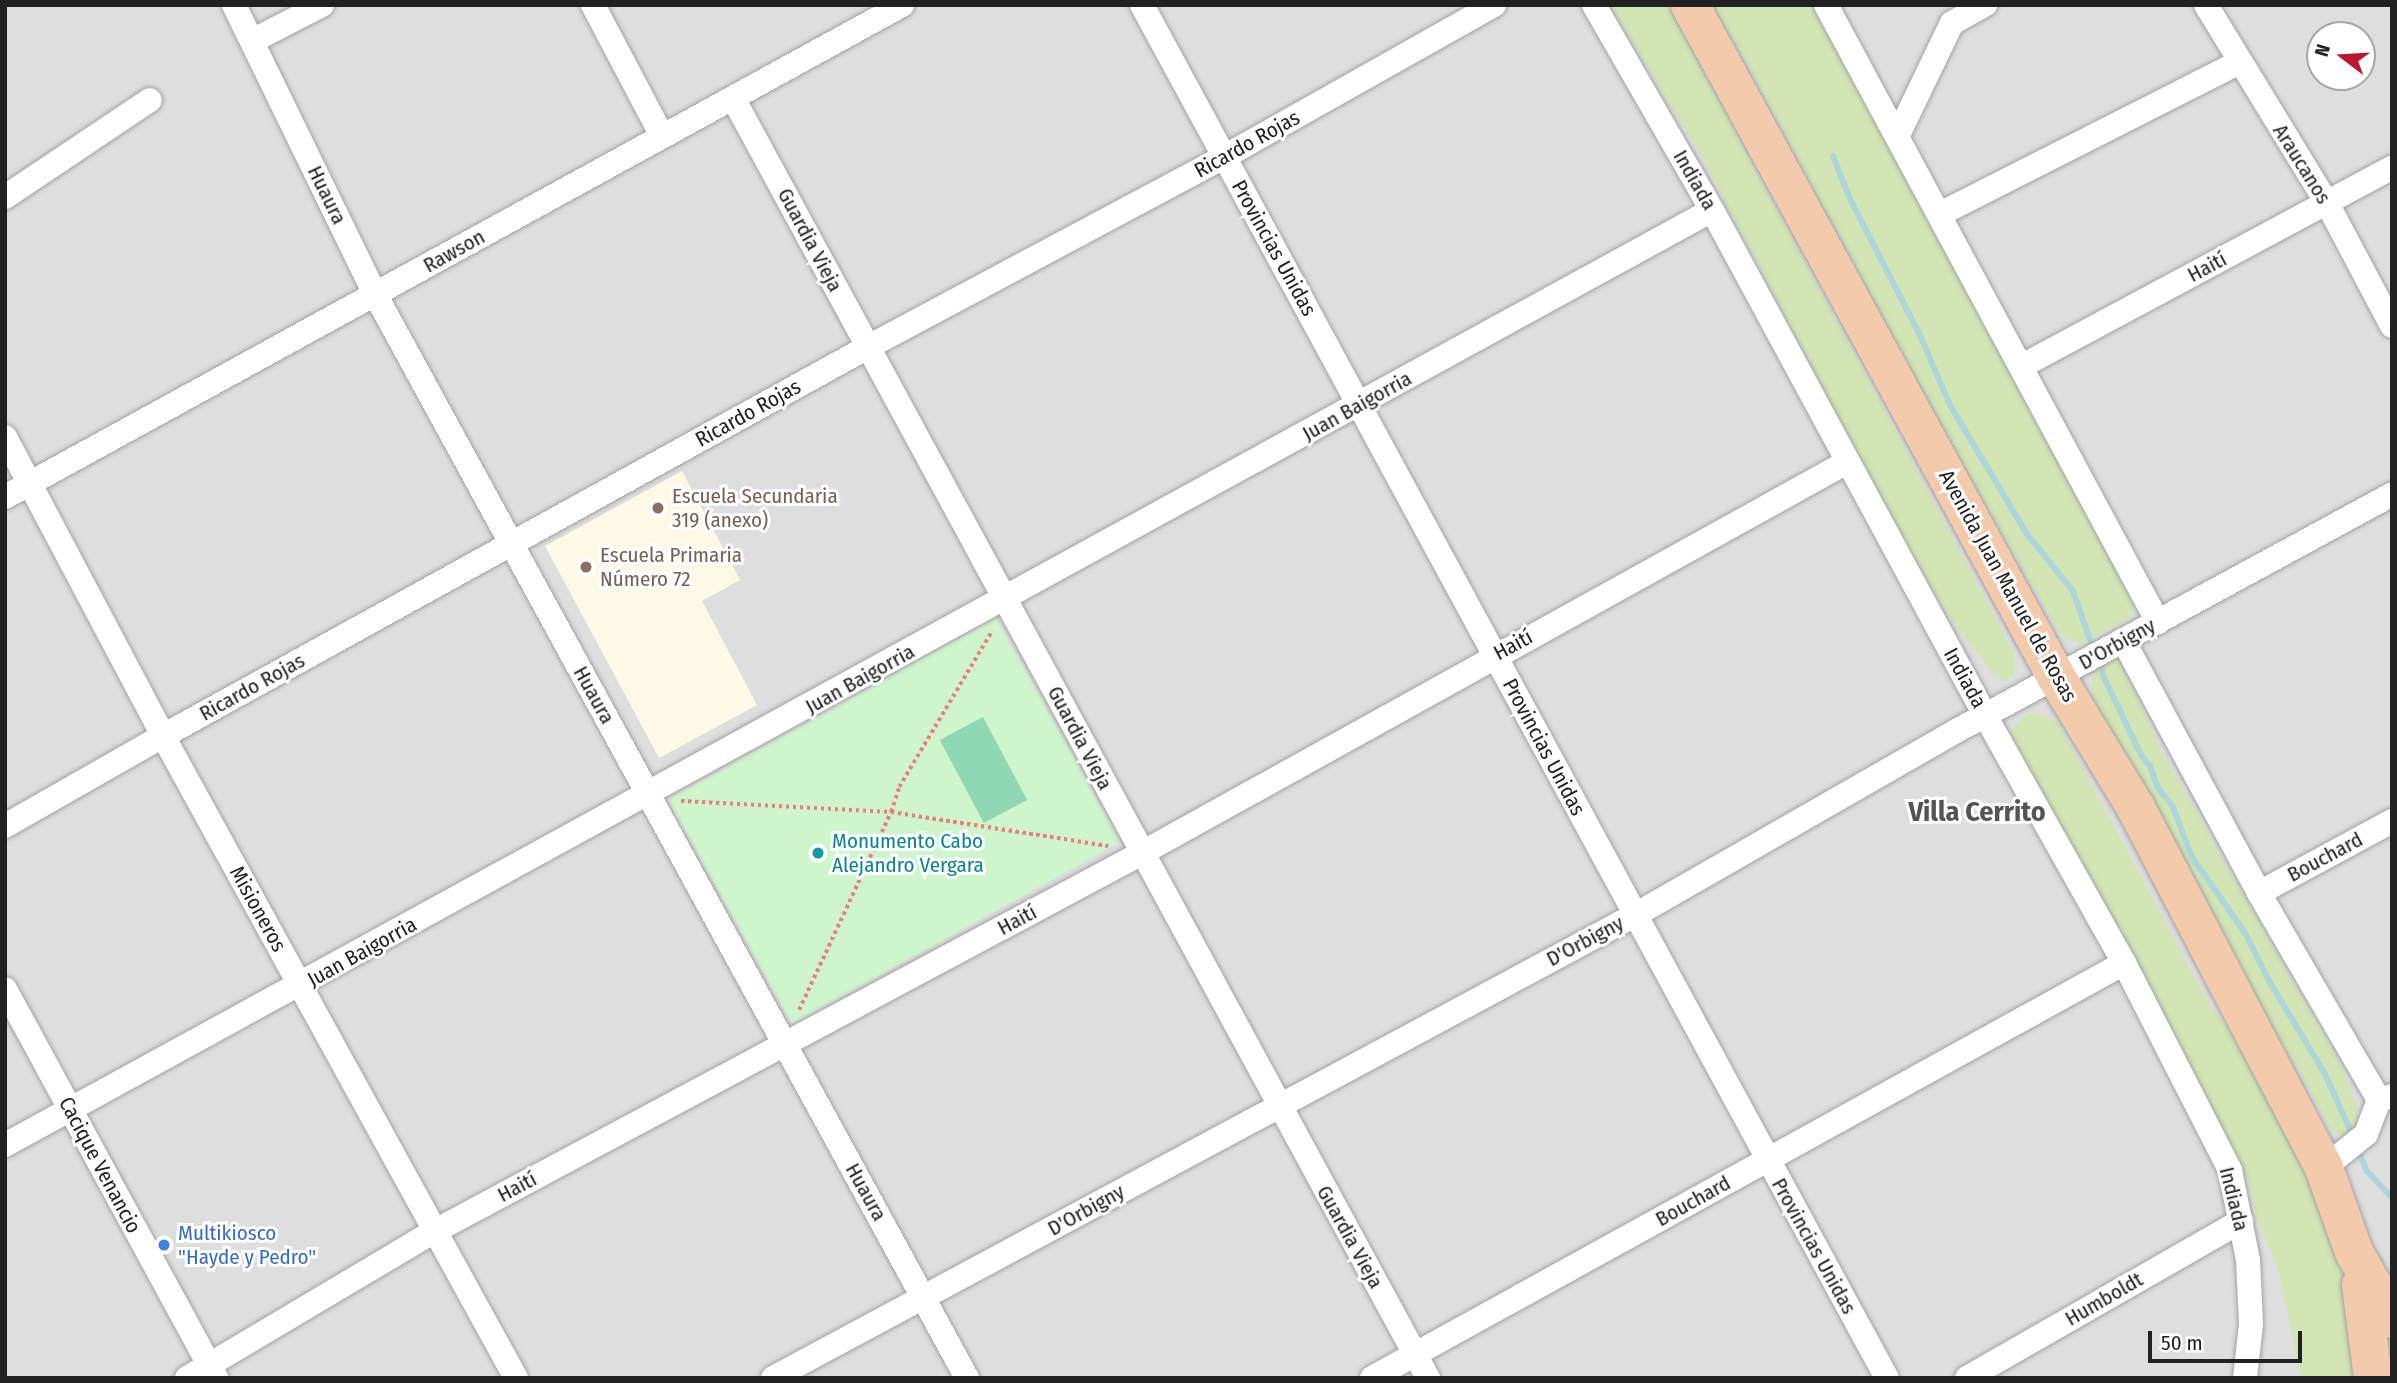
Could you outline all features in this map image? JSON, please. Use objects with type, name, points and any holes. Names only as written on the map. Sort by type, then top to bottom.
[{"type":"main road","name":"Avenida Juan Manuel de Rosas","points":[[1690,5],[2057,678],[2136,808],[2324,1168],[2354,1252],[2392,1319]]},
{"type":"main road","name":"Avenida Juan Manuel de Rosas","points":[[2324,1168],[2361,1217],[2392,1269]]},
{"type":"main road","points":[[2354,1252],[2368,1325],[2373,1378]]},
{"type":"street","name":"Huaura","points":[[234,5],[375,294],[967,1378]]},
{"type":"street","points":[[251,41],[322,5]]},
{"type":"street","points":[[593,5],[662,136]]},
{"type":"street","name":"Rawson","points":[[5,498],[902,5]]},
{"type":"street","name":"Provincias Unidas","points":[[1142,5],[1887,1378]]},
{"type":"street","name":"Ricardo Rojas","points":[[5,826],[867,347],[1224,157],[1494,5]]},
{"type":"street","name":"Indiada","points":[[1594,5],[1712,209],[1986,717],[2124,963],[2230,1170],[2248,1260],[2251,1324],[2245,1378]]},
{"type":"street","points":[[1826,5],[1899,135],[2158,622]]},
{"type":"street","points":[[1899,135],[1952,23],[1985,5]]},
{"type":"street","name":"Araucanos","points":[[2206,5],[2327,203],[2392,326]]},
{"type":"street","points":[[1940,214],[2239,62]]},
{"type":"street","name":"Guardia Vieja","points":[[733,98],[1428,1378]]},
{"type":"street","points":[[5,197],[150,100]]},
{"type":"street","name":"Haití","points":[[2022,366],[2392,168]]},
{"type":"street","name":"Juan Baigorria","points":[[5,1145],[301,986],[1712,209]]},
{"type":"street","name":"Misioneros","points":[[5,437],[163,736],[516,1378]]},
{"type":"street","name":"Haití","points":[[187,1378],[212,1372],[435,1231],[1142,853],[1494,655],[1847,462]]},
{"type":"street","name":"D'Orbigny","points":[[773,1378],[924,1299],[1277,1104],[1634,915],[2123,640],[2392,494]]},
{"type":"street","points":[[2123,640],[2259,892],[2385,1098],[2366,1134],[2324,1168]]},
{"type":"street","name":"Bouchard","points":[[2259,892],[2392,821]]},
{"type":"street","name":"Bouchard","points":[[1372,1378],[2124,963]]},
{"type":"street","name":"Cacique Venancio","points":[[5,989],[212,1372]]},
{"type":"street","name":"Humboldt","points":[[1967,1378],[2241,1221]]},
{"type":"path","points":[[785,1044],[891,812],[899,787],[986,644],[1006,599]]},
{"type":"path","points":[[649,795],[669,800],[891,812],[1142,853]]},
{"type":"shaded area","points":[[5,5],[2392,5],[2392,1378],[5,1378]]},
{"type":"shaded area","points":[[682,471],[740,580],[702,601],[757,705],[659,758],[545,546]]},
{"type":"green space","points":[[1610,5],[1668,5],[2014,653],[2015,673],[2007,681],[1999,681],[1956,626],[1901,537],[1701,155]]},
{"type":"green space","points":[[1712,5],[1816,5],[2136,598],[2129,618],[2082,643],[2066,639],[2058,630],[1962,465],[1751,72]]},
{"type":"green space","points":[[996,618],[1120,842],[792,1024],[668,800]]},
{"type":"green space","points":[[2117,653],[2161,750],[2342,1068],[2356,1104],[2357,1125],[2353,1136],[2340,1136],[2330,1128],[2299,1071],[2269,1025],[2133,779],[2092,697],[2092,673],[2100,662]]},
{"type":"green space","points":[[2036,712],[2058,722],[2212,1009],[2244,1049],[2293,1145],[2329,1226],[2352,1294],[2364,1378],[2301,1378],[2278,1269],[2257,1218],[2249,1182],[2148,985],[2009,735],[2022,717]]},
{"type":"green space","points":[[983,717],[1027,800],[984,823],[940,740]]},
{"type":"waterway","points":[[1833,156],[1850,199],[1919,333],[1950,405],[2027,534],[2073,591],[2093,648]]},
{"type":"waterway","points":[[2100,662],[2103,675],[2141,755],[2150,766],[2158,788],[2172,805],[2192,857],[2245,933],[2269,981],[2324,1072],[2353,1136]]},
{"type":"waterway","points":[[2357,1148],[2367,1171],[2392,1198]]},
{"type":"place","name":"Escuela Secundaria 319 (anexo)","points":[[658,508]]},
{"type":"place","name":"Escuela Primaria Número 72","points":[[586,567]]},
{"type":"place","name":"Monumento Cabo Alejandro Vergara","points":[[818,853]]},
{"type":"place","name":"Multikiosco \"Hayde y Pedro\"","points":[[164,1245]]},
{"type":"district","name":"Villa Cerrito","points":[[1977,812]]}]
